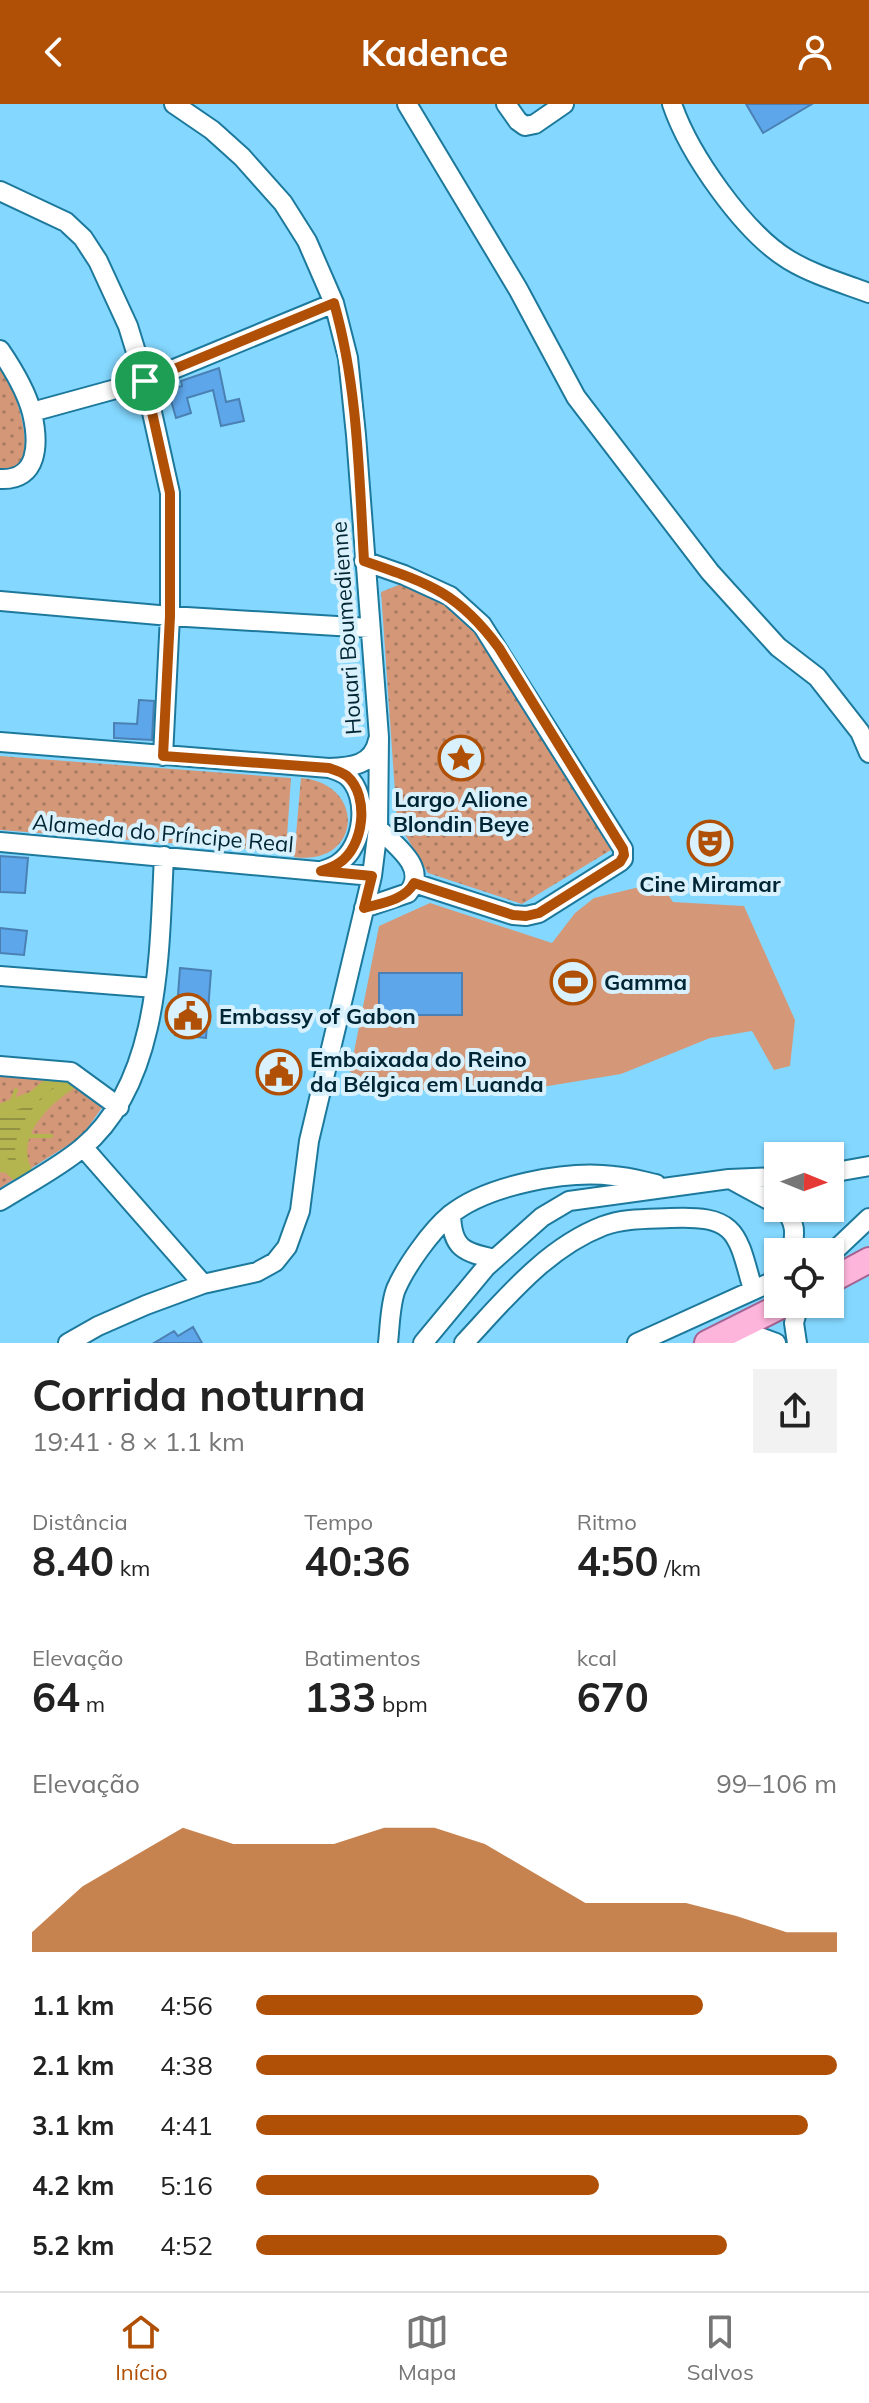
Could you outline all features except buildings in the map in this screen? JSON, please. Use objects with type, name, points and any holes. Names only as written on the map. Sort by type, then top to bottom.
[{"type":"main road","points":[[844,1273],[869,1260]]},
{"type":"main road","points":[[715,1339],[764,1314]]},
{"type":"street","name":"Houari Boumedienne","points":[[68,1343],[146,1305],[203,1284],[257,1272],[275,1262],[287,1247],[300,1211],[309,1141],[372,876],[378,828],[379,737],[352,390],[344,337],[334,303],[307,241],[283,203],[242,157],[212,130],[174,104]]},
{"type":"street","points":[[407,104],[489,239],[576,397],[710,572],[778,647],[817,677],[860,732],[869,753]]},
{"type":"street","points":[[506,104],[525,126],[535,124],[564,104]]},
{"type":"street","points":[[672,104],[701,165],[747,224],[786,259],[825,278],[869,293]]},
{"type":"street","points":[[0,191],[66,222],[83,238],[98,261],[128,326],[145,381],[170,493],[170,616],[163,756]]},
{"type":"street","points":[[32,412],[145,381],[334,303]]},
{"type":"street","points":[[0,350],[16,374],[32,412],[34,434],[33,461],[26,473],[15,480],[0,479]]},
{"type":"street","points":[[364,561],[450,596],[482,625],[624,855],[620,862],[539,913],[526,916],[513,915],[414,883]]},
{"type":"street","points":[[0,601],[170,616],[370,628]]},
{"type":"street","points":[[0,742],[329,768],[356,766],[370,757],[377,748],[379,737]]},
{"type":"street","name":"Alameda do Príncipe Real","points":[[321,871],[339,863],[351,851],[359,835],[361,818],[356,788],[346,774],[329,768]]},
{"type":"street","points":[[364,908],[401,897],[408,893],[414,883],[415,873],[409,860],[378,828]]},
{"type":"street","name":"Alameda do Príncipe Real","points":[[0,842],[372,876]]},
{"type":"street","points":[[0,1201],[83,1147],[119,1107],[143,1048],[155,988],[164,856]]},
{"type":"street","points":[[0,976],[155,988]]},
{"type":"street","points":[[0,1066],[71,1072],[119,1107]]},
{"type":"street","points":[[83,1147],[203,1284]]},
{"type":"street","points":[[844,1170],[869,1166]]},
{"type":"street","points":[[388,1343],[395,1290],[423,1246],[451,1214],[485,1196],[550,1178],[613,1176],[674,1188]]},
{"type":"street","points":[[423,1343],[495,1259],[542,1217],[569,1201],[729,1179],[764,1178]]},
{"type":"street","points":[[729,1179],[764,1198]]},
{"type":"street","points":[[451,1214],[451,1233],[456,1243],[467,1252],[495,1259]]},
{"type":"street","points":[[464,1343],[543,1262],[581,1237],[625,1220],[690,1217],[713,1220],[729,1228],[740,1242],[753,1290]]},
{"type":"street","points":[[844,1242],[869,1218]]},
{"type":"street","points":[[637,1343],[764,1284]]},
{"type":"street","points":[[795,1318],[797,1343]]},
{"type":"street","points":[[715,1339],[757,1336],[776,1343]]},
{"type":"shaded area","points":[[0,366],[19,408],[25,443],[22,457],[14,467],[0,469]]},
{"type":"shaded area","points":[[411,580],[446,603],[488,645],[611,850],[522,904],[428,873],[397,821],[381,592]]},
{"type":"shaded area","points":[[0,756],[291,778],[286,852],[0,830]]},
{"type":"shaded area","points":[[301,778],[323,784],[338,794],[346,808],[348,824],[343,838],[333,850],[316,857],[294,857]]},
{"type":"shaded area","name":"Gamma","points":[[660,882],[673,902],[744,906],[795,1020],[790,1066],[774,1070],[752,1031],[710,1038],[621,1074],[524,1090],[390,1090],[350,1072],[379,926],[430,903],[552,943],[575,913],[594,898]]},
{"type":"shaded area","points":[[0,1071],[76,1077],[106,1102],[81,1137],[0,1188]]},
{"type":"shaded area","points":[[58,1076],[73,1082],[51,1098],[32,1120],[22,1144],[26,1171],[18,1176],[0,1160],[0,1110],[33,1097]]},
{"type":"waterway","points":[[0,1110],[33,1097],[58,1076],[73,1082],[51,1098],[25,1132],[22,1158],[26,1171],[18,1176],[0,1160]]},
{"type":"waterway","points":[[9,1110],[16,1090]]},
{"type":"waterway","points":[[21,1136],[51,1136]]},
{"type":"waterway","points":[[0,1162],[2,1171]]},
{"type":"place","name":"Largo Alione Blondin Beye","points":[[461,758]]},
{"type":"place","name":"Cine Miramar","points":[[710,843]]},
{"type":"place","name":"Gamma","points":[[573,982]]},
{"type":"place","name":"Embassy of Gabon","points":[[188,1016]]},
{"type":"place","name":"Embaixada do Reino da Bélgica em Luanda","points":[[279,1072]]},
{"type":"route","points":[[334,303],[344,337],[352,390],[364,561],[450,596],[482,625],[623,849],[620,862],[539,913],[526,916],[513,915],[414,883],[408,893],[401,897],[364,908],[372,876],[321,871],[339,863],[351,851],[359,835],[360,803],[356,788],[346,774],[329,768],[163,756],[170,616],[170,493],[145,381],[334,303]]}]
